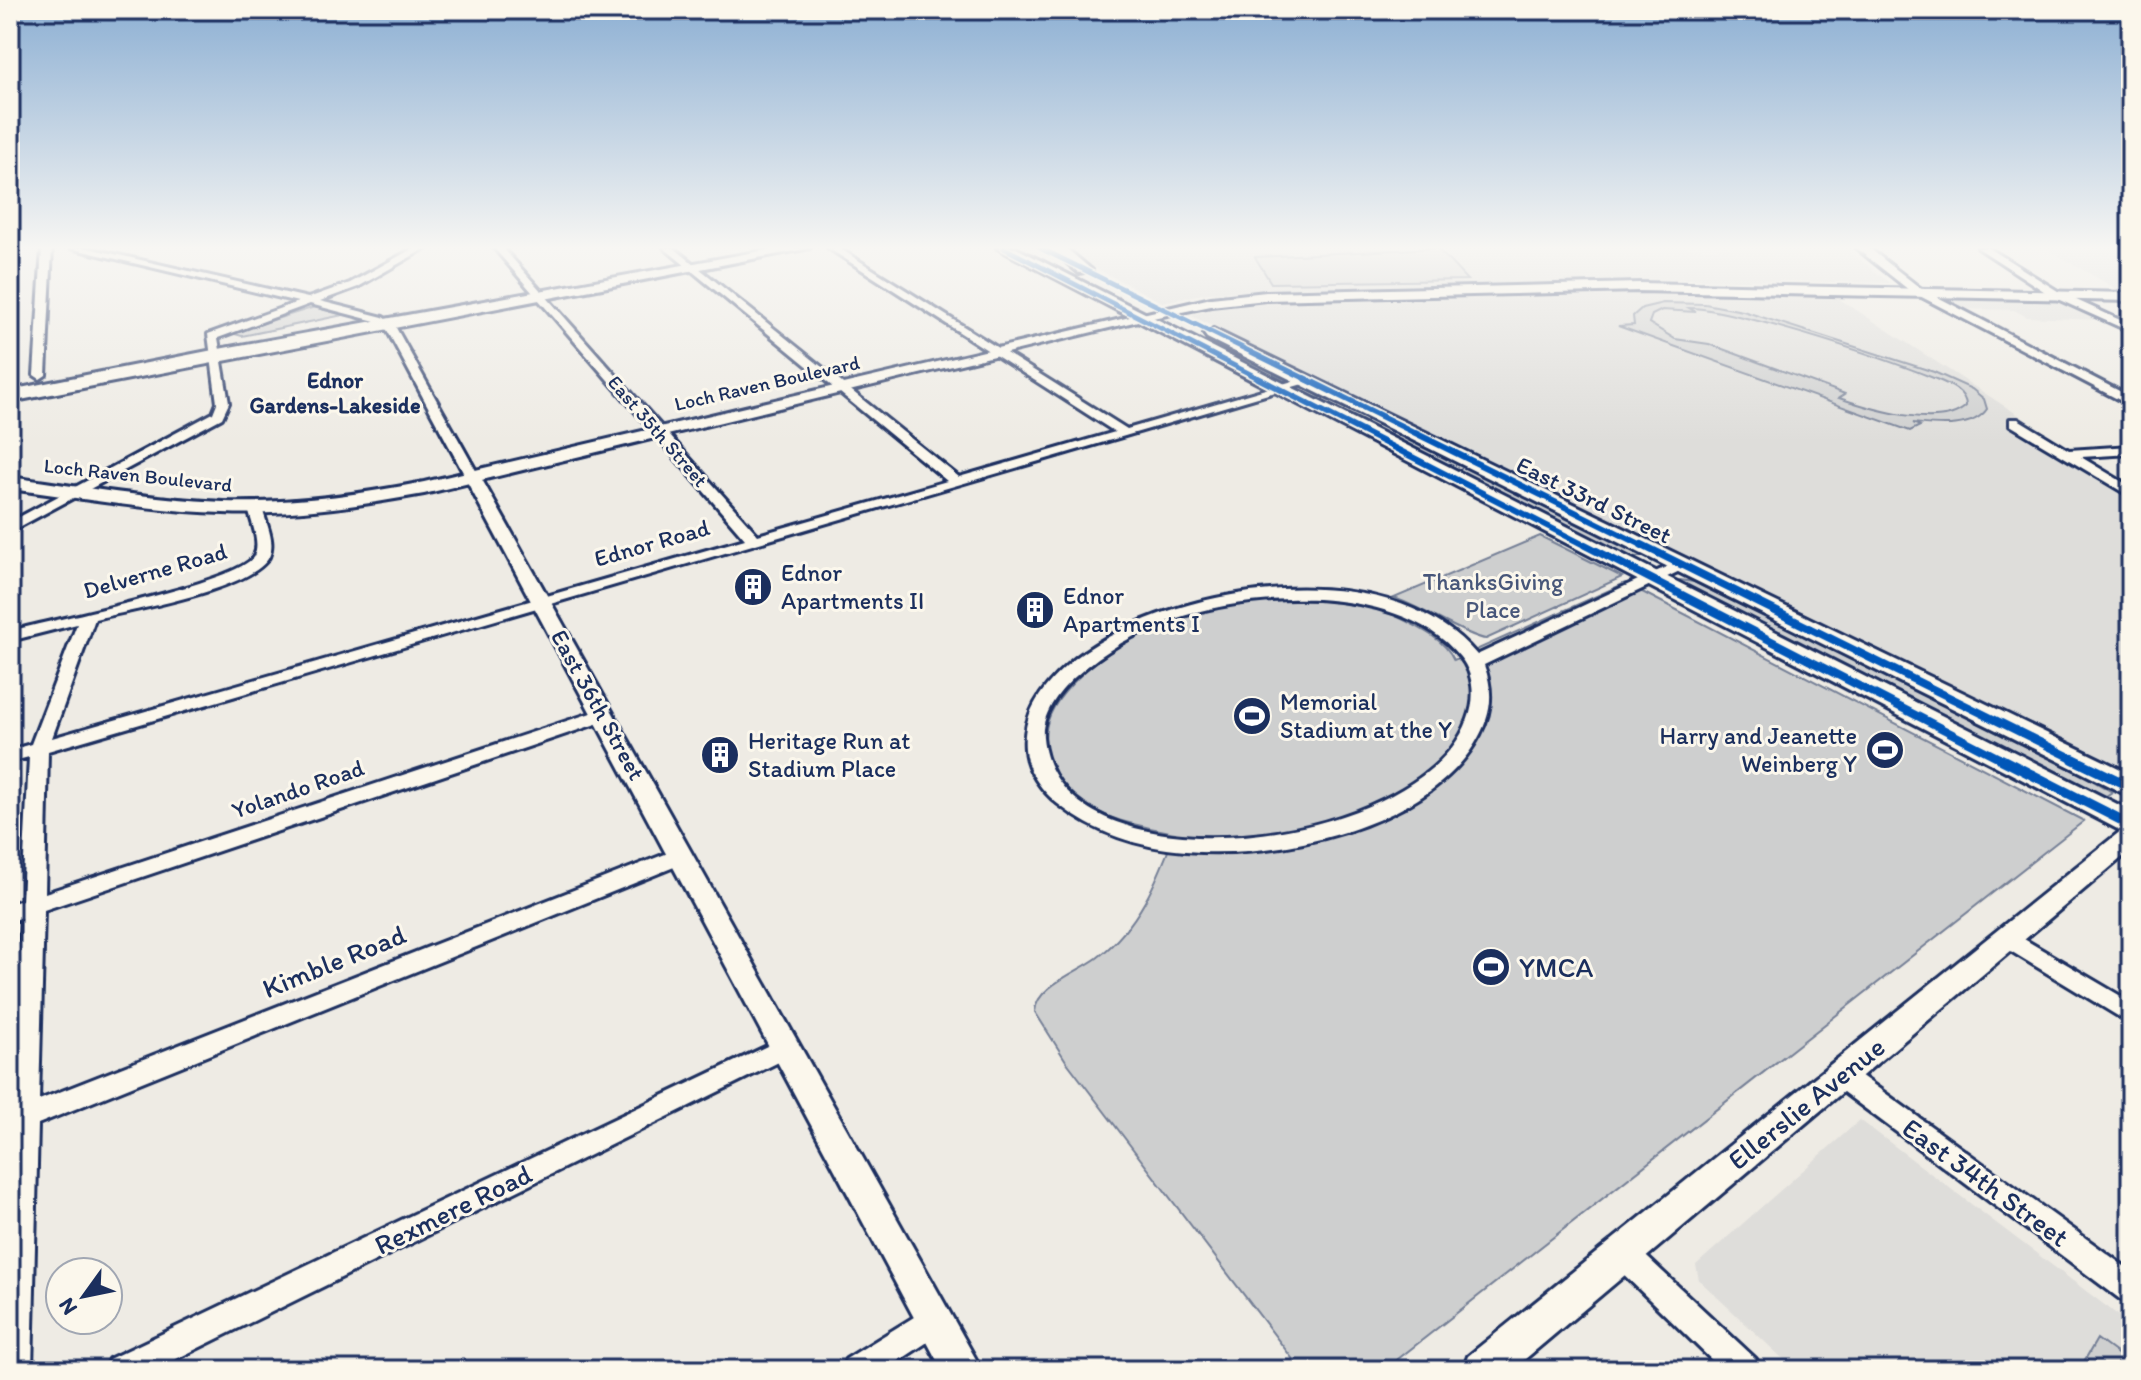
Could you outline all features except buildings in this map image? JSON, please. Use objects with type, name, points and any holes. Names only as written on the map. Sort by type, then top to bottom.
[{"type":"main road","points":[[10,396],[212,349],[393,312]]},
{"type":"main road","points":[[10,382],[387,324],[439,312]]},
{"type":"main road","name":"East 33rd Street","points":[[1129,312],[2131,825]]},
{"type":"main road","name":"Loch Raven Boulevard","points":[[10,483],[194,505],[255,508],[363,498],[472,476],[1159,312]]},
{"type":"main road","name":"East 33rd Street","points":[[1169,312],[2131,787]]},
{"type":"street","points":[[40,375],[43,312]]},
{"type":"street","points":[[10,528],[218,415],[223,403],[210,339],[217,333],[279,312]]},
{"type":"street","points":[[354,312],[387,324]]},
{"type":"street","name":"East 35th Street","points":[[555,312],[755,541]]},
{"type":"street","points":[[748,312],[957,482]]},
{"type":"street","points":[[934,312],[1125,433]]},
{"type":"street","points":[[1959,312],[2131,402]]},
{"type":"street","points":[[2095,312],[2131,329]]},
{"type":"street","name":"East 36th Street","points":[[387,324],[963,1370]]},
{"type":"street","name":"Ednor Road","points":[[10,756],[1307,381]]},
{"type":"street","points":[[2014,422],[2131,493]]},
{"type":"street","points":[[2066,454],[2131,450]]},
{"type":"street","name":"Delverne Road","points":[[10,636],[207,586],[247,569],[257,562],[264,547],[255,508]]},
{"type":"street","points":[[1474,663],[1653,581],[1681,565]]},
{"type":"street","points":[[1288,595],[1364,600],[1427,624],[1459,645],[1474,663],[1482,687],[1480,713],[1466,744],[1443,770],[1424,786],[1383,808],[1309,834],[1210,844],[1154,841],[1131,834],[1103,824],[1059,796],[1046,781],[1033,748],[1034,721],[1041,708],[1060,681],[1091,654],[1145,623],[1214,602],[1288,595]]},
{"type":"street","points":[[16,1370],[22,909],[39,747],[88,616]]},
{"type":"street","name":"Yolando Road","points":[[22,909],[604,715]]},
{"type":"street","name":"Ellerslie Avenue","points":[[1482,1370],[2131,836]]},
{"type":"street","name":"Kimble Road","points":[[18,1120],[681,856]]},
{"type":"street","points":[[2007,938],[2131,1014]]},
{"type":"street","name":"Rexmere Road","points":[[120,1370],[786,1047]]},
{"type":"street","name":"East 34th Street","points":[[1840,1075],[2131,1289]]},
{"type":"street","points":[[1623,1254],[1745,1370]]},
{"type":"street","points":[[857,1370],[935,1319]]},
{"type":"shaded area","points":[[1200,312],[1860,312],[2026,420],[2006,422],[2131,498],[2131,772],[1190,315]]},
{"type":"shaded area","points":[[2018,312],[2082,312],[2098,320],[2027,317]]},
{"type":"shaded area","points":[[1860,1120],[2131,1325],[2131,1370],[1795,1370],[1699,1280],[1696,1265]]},
{"type":"green space","points":[[298,312],[343,315],[242,336],[231,333]]},
{"type":"green space","points":[[1637,312],[1657,312],[1652,315],[1649,323],[1675,339],[1709,344],[1845,394],[1839,398],[1868,407],[1904,415],[1939,417],[1966,406],[1963,396],[1956,389],[1908,368],[1802,333],[1721,312],[1747,312],[1934,372],[1972,389],[1984,399],[1987,409],[1981,416],[1963,423],[1913,423],[1920,426],[1910,431],[1618,326],[1634,325],[1633,316]]},
{"type":"green space","points":[[1323,397],[1395,429],[1645,555],[1631,559],[1312,398]]},
{"type":"green space","name":"ThanksGiving Place","points":[[1540,536],[1622,577],[1486,639],[1394,598]]},
{"type":"green space","points":[[1675,582],[1694,582],[1958,709],[2112,792],[2103,798]]},
{"type":"green space","name":"YMCA","points":[[1625,583],[2084,821],[1384,1370],[1301,1370],[1066,1061],[1035,1012],[1042,995],[1097,958],[1124,932],[1145,902],[1175,833],[1105,815],[1068,789],[1054,771],[1046,750],[1050,714],[1071,685],[1101,658],[1138,636],[1225,606],[1272,600],[1317,599],[1360,604],[1422,629],[1438,640],[1454,660]]},
{"type":"green space","points":[[2097,1339],[2131,1364],[2131,1370],[2079,1370]]},
{"type":"cycle path","points":[[1130,312],[2131,825]]},
{"type":"cycle path","points":[[1170,312],[2131,787]]},
{"type":"place","name":"Ednor Apartments II","points":[[753,587]]},
{"type":"place","name":"Ednor Apartments I","points":[[1035,610]]},
{"type":"place","name":"Memorial Stadium at the Y","points":[[1252,716]]},
{"type":"place","name":"Harry and Jeanette Weinberg Y","points":[[1885,750]]},
{"type":"place","name":"Heritage Run at Stadium Place","points":[[720,755]]},
{"type":"place","name":"YMCA","points":[[1491,967]]},
{"type":"district","name":"Ednor Gardens-Lakeside","points":[[335,392]]}]
